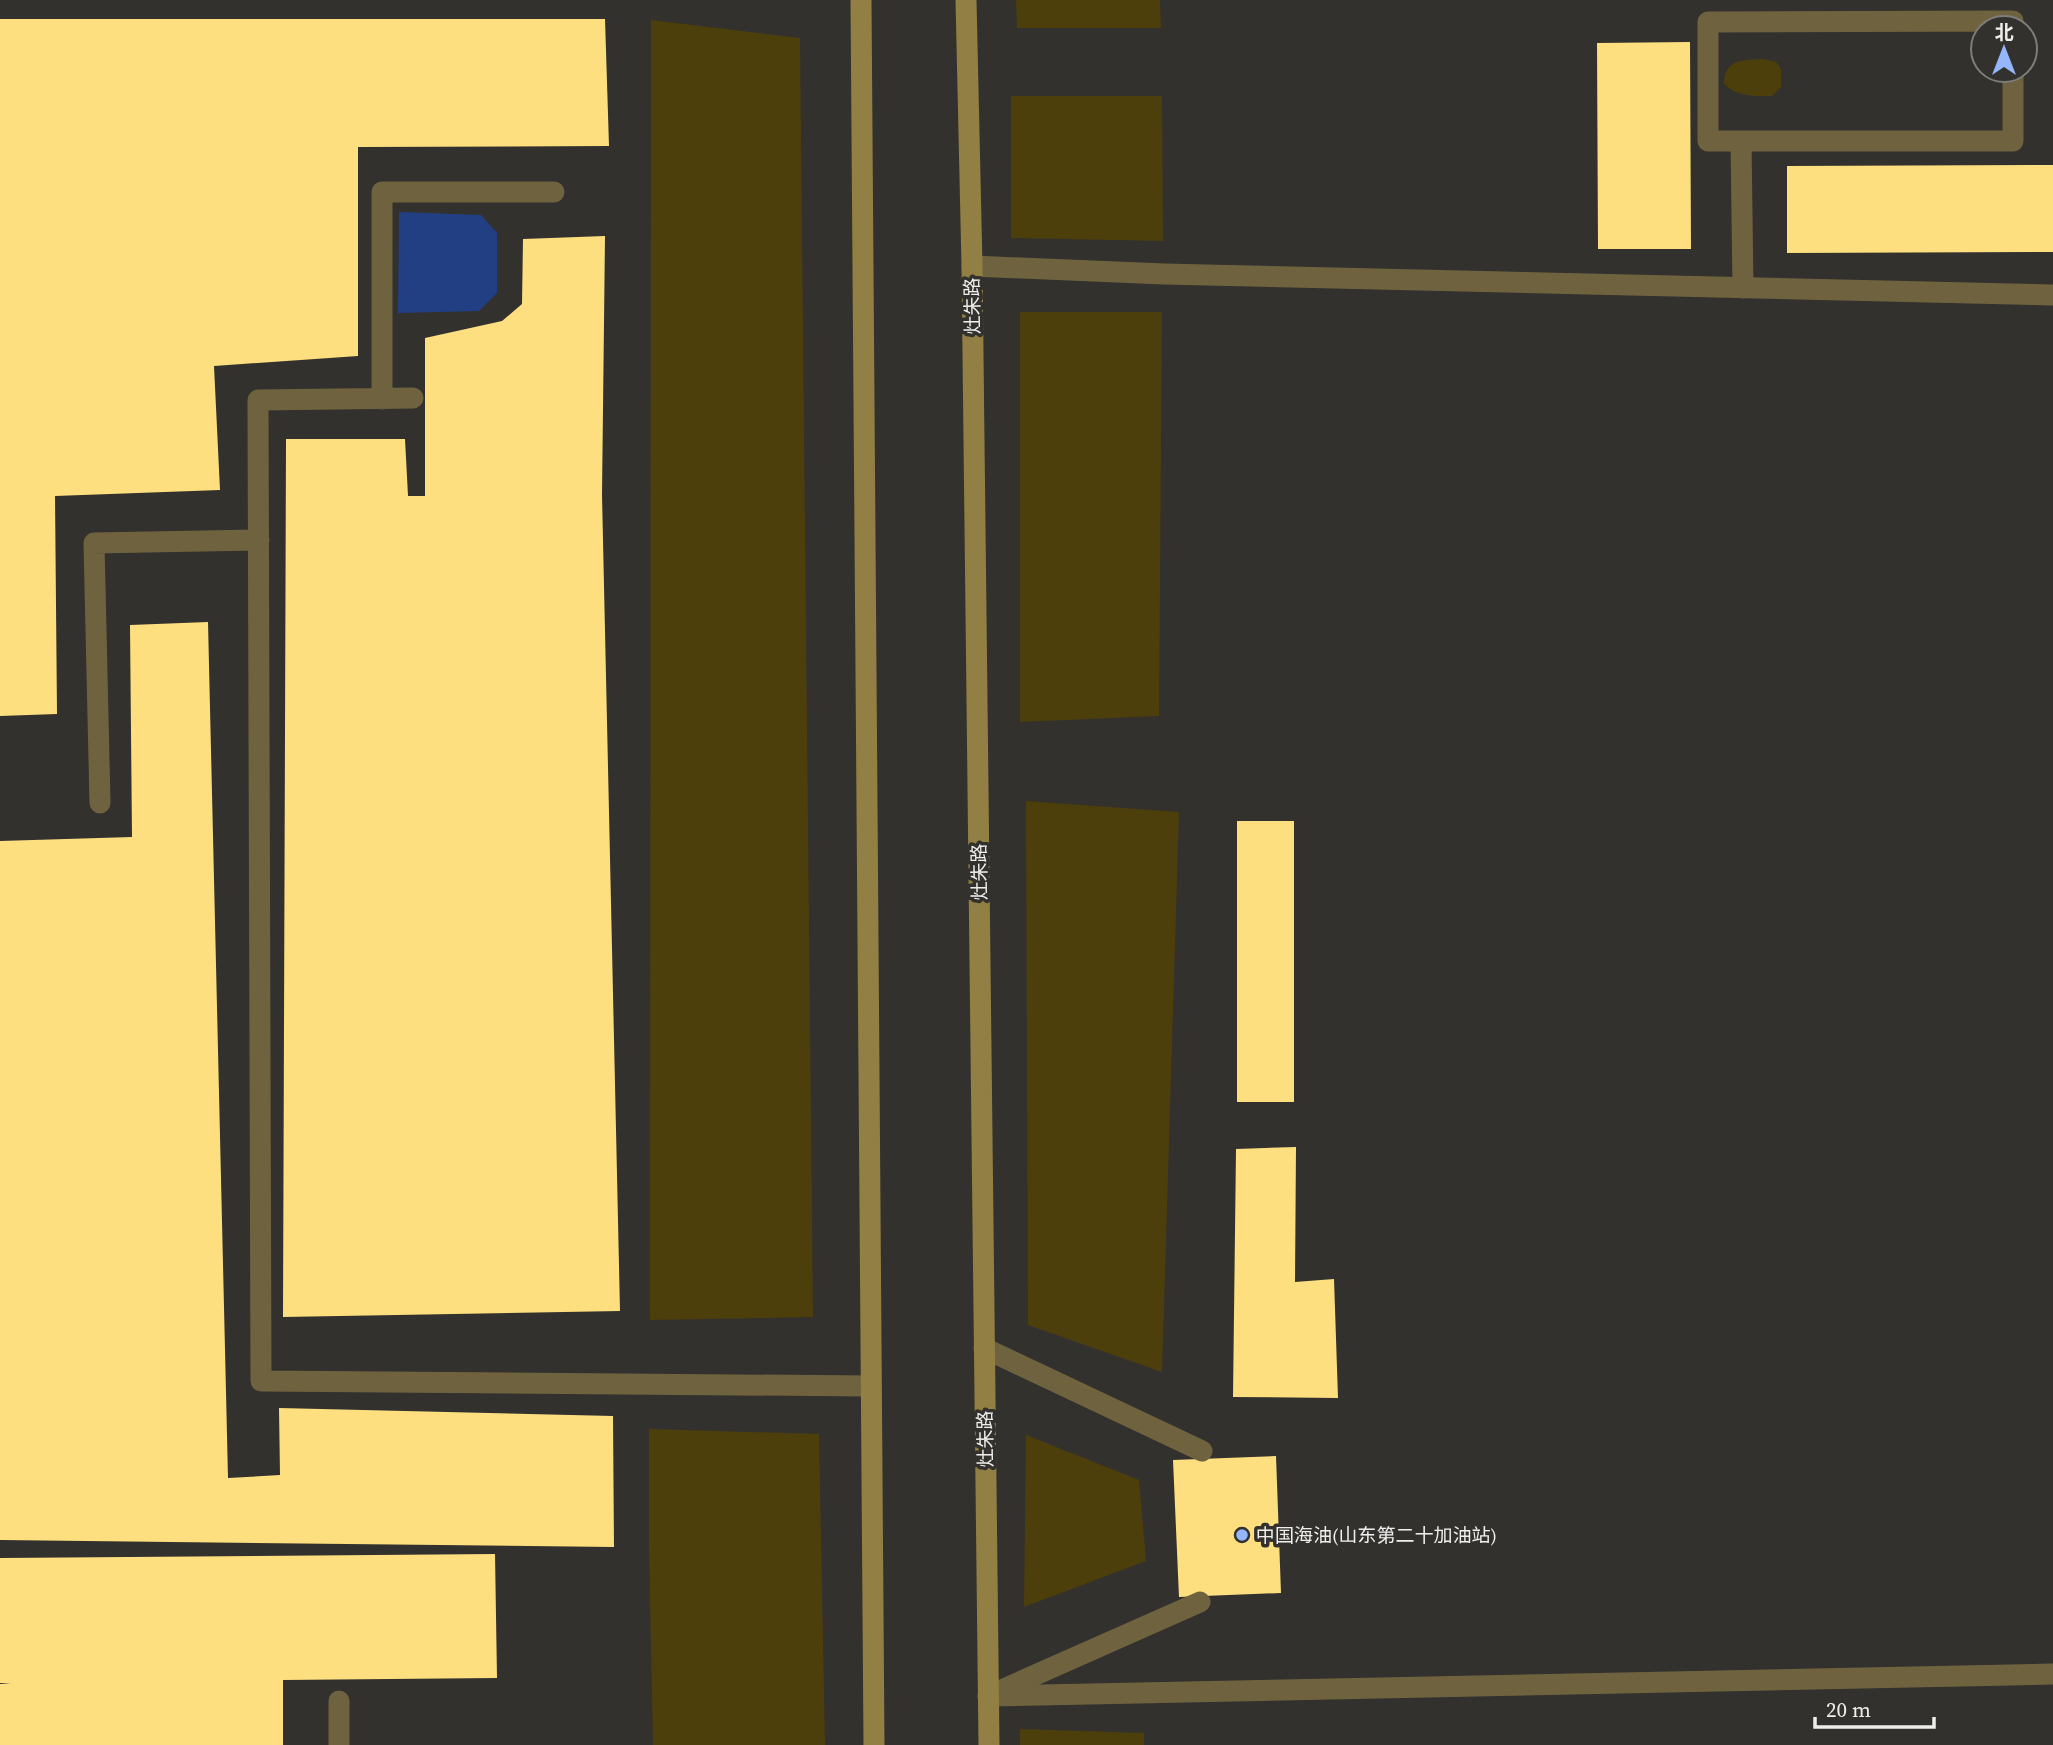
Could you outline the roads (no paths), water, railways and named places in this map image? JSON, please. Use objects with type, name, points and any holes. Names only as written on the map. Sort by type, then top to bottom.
[{"type":"main road","points":[[861,0],[874,1745]]},
{"type":"main road","name":"灶朱路","points":[[966,0],[972,266],[989,1745]]},
{"type":"street","points":[[1969,21],[1708,22],[1708,141],[2013,141],[2013,84]]},
{"type":"street","points":[[1741,141],[1742,288]]},
{"type":"street","points":[[382,399],[382,192],[554,192]]},
{"type":"street","points":[[972,266],[1164,274],[2053,295]]},
{"type":"street","points":[[413,398],[258,400],[261,1381],[870,1386]]},
{"type":"street","points":[[100,803],[94,543],[259,540]]},
{"type":"street","points":[[984,1348],[1202,1451]]},
{"type":"street","points":[[988,1696],[1200,1602]]},
{"type":"street","points":[[988,1696],[2053,1674]]},
{"type":"street","points":[[338,1745],[339,1701]]},
{"type":"water","points":[[399,212],[481,215],[497,233],[497,293],[479,311],[398,313]]},
{"type":"place","name":"中国海油(山东第二十加油站)","points":[[1242,1535]]}]
